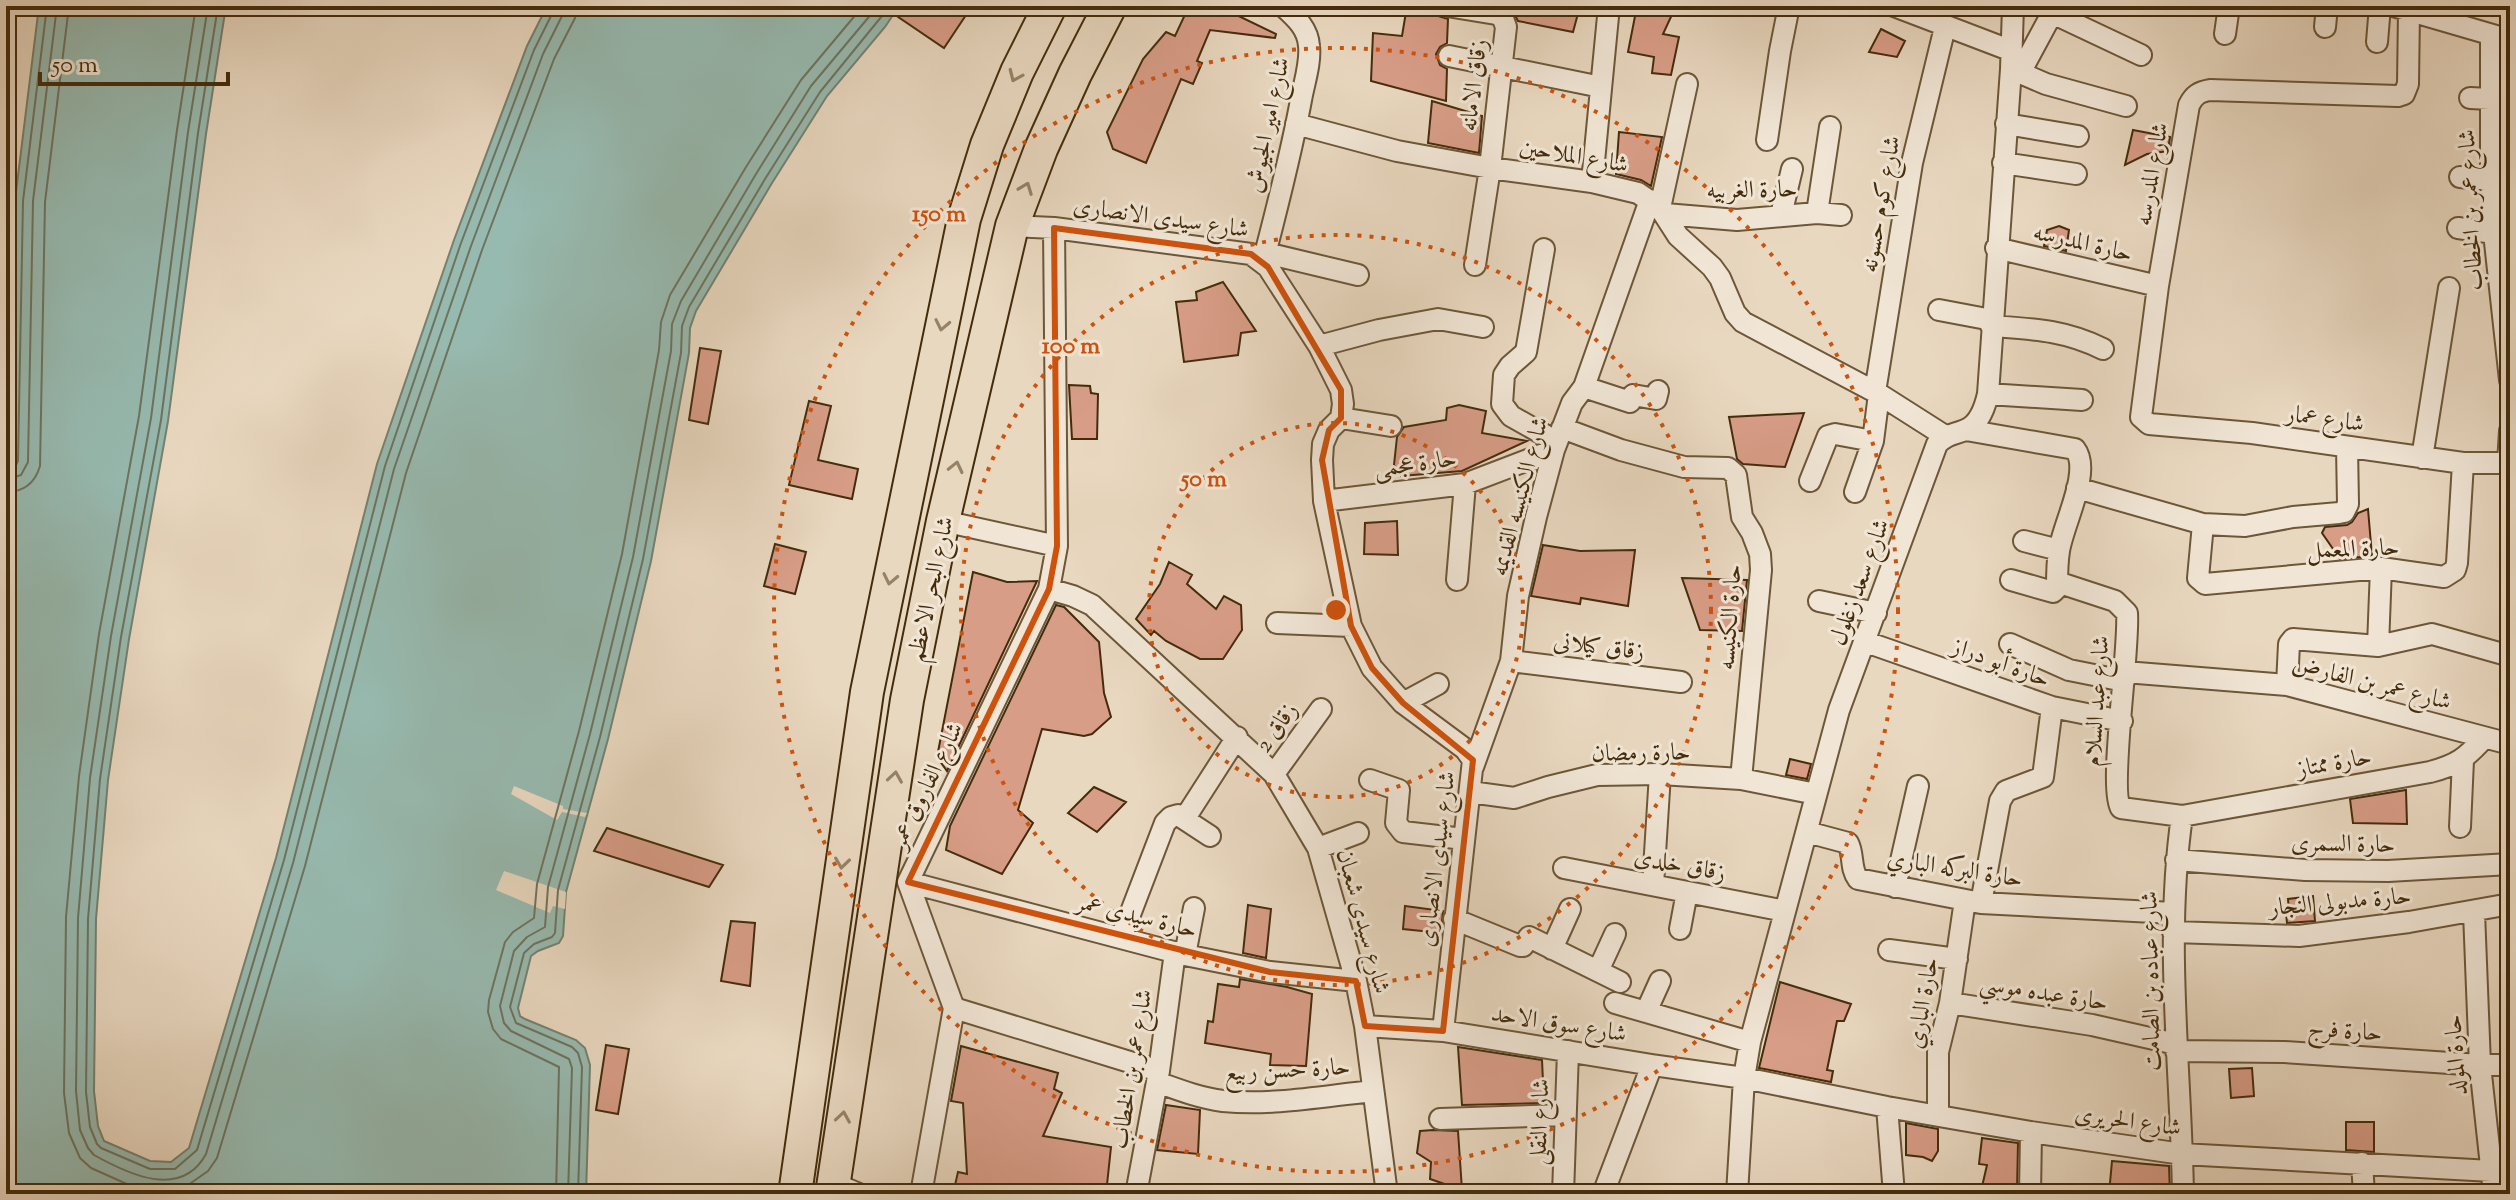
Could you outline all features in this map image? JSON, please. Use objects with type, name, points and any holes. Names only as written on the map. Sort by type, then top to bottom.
[{"type":"main road","name":"شارع البحر الاعظم","points":[[795,1194],[867,692],[964,219],[987,145],[1017,72],[1050,6]]},
{"type":"main road","name":"شارع البحر الاعظم","points":[[842,1190],[907,700],[943,521],[1012,226],[1041,149],[1110,6]]},
{"type":"street","name":"شارع امير الجيوش","points":[[1264,258],[1296,124],[1309,45],[1306,31],[1283,6]]},
{"type":"street","name":"زقاق الامانه","points":[[1447,6],[1502,16],[1506,27],[1475,265]]},
{"type":"street","points":[[1592,182],[1609,6]]},
{"type":"street","points":[[1767,140],[1789,6]]},
{"type":"street","points":[[1894,6],[1945,27],[2046,84],[2126,106]]},
{"type":"street","points":[[1966,430],[1985,408],[1988,394],[1996,248],[2014,64],[2013,6]]},
{"type":"street","points":[[2225,34],[2229,6]]},
{"type":"street","points":[[2325,27],[2327,6]]},
{"type":"street","points":[[2377,42],[2380,6]]},
{"type":"street","points":[[2401,8],[2501,38]]},
{"type":"street","name":"شارع المدرسه","points":[[2141,412],[2158,286],[2189,105],[2193,97],[2201,91],[2210,90],[2404,94],[2408,84],[2401,8]]},
{"type":"street","points":[[2014,64],[2054,10],[2141,55]]},
{"type":"street","name":"شارع كوم حسونه","points":[[1855,492],[1873,441],[1877,393],[1912,163],[1945,27]]},
{"type":"street","name":"شارع عمر بن الخطاب","points":[[2501,38],[2480,98],[2510,380]]},
{"type":"street","points":[[1449,56],[1601,87]]},
{"type":"street","name":"شارع الكنيسه القديمه","points":[[1473,767],[1511,661],[1518,596],[1558,440],[1572,403],[1584,387],[1658,208],[1687,84]]},
{"type":"street","name":"شارع الملاحين","points":[[1296,124],[1397,151],[1592,182],[1638,193],[1658,208]]},
{"type":"street","points":[[2006,124],[2078,136]]},
{"type":"street","points":[[1817,213],[1830,127]]},
{"type":"street","points":[[2003,163],[2076,174]]},
{"type":"street","points":[[1781,215],[1792,169]]},
{"type":"street","points":[[2460,177],[2491,180]]},
{"type":"street","points":[[1658,208],[1678,236],[1703,257],[1720,278],[1729,302],[1743,322],[1877,393],[1945,436],[1966,430],[2075,449],[2081,456],[2082,464],[2059,550],[2055,587],[2011,580]]},
{"type":"street","name":"حارة الغربيه","points":[[1658,208],[1737,220],[1817,213],[1841,215]]},
{"type":"street","name":"شارع سيدى الانصارى","points":[[1012,226],[1054,228],[1264,258],[1319,346],[1341,390],[1343,404],[1341,418],[1329,430],[1323,444],[1324,501],[1351,626],[1372,668],[1403,703],[1465,749],[1473,760],[1443,1031]]},
{"type":"street","points":[[943,521],[1057,546],[1054,228]]},
{"type":"street","points":[[2458,228],[2494,233]]},
{"type":"street","name":"حارة المدرسه","points":[[1996,248],[2158,286]]},
{"type":"street","points":[[1544,249],[1526,352],[1504,375],[1502,404],[1511,416],[1558,440]]},
{"type":"street","points":[[1264,258],[1358,275]]},
{"type":"street","points":[[2422,458],[2449,288]]},
{"type":"street","points":[[1939,310],[1991,323],[2050,330],[2079,337],[2103,349]]},
{"type":"street","points":[[1319,346],[1438,319],[1483,327]]},
{"type":"street","points":[[1584,387],[1630,402],[1633,395],[1656,399],[1658,391]]},
{"type":"street","points":[[1988,394],[2082,400]]},
{"type":"street","name":"شارع عمار","points":[[2141,412],[2144,422],[2149,424],[2252,433],[2463,463],[2509,463]]},
{"type":"street","points":[[1341,418],[1391,426]]},
{"type":"street","points":[[2509,463],[2510,431]]},
{"type":"street","points":[[1810,481],[1828,436],[1835,434],[1873,441]]},
{"type":"street","name":"شارع سعد زغلول","points":[[1737,1194],[1744,1078],[1750,1042],[1839,710],[1937,444],[1945,436]]},
{"type":"street","name":"حارة الكنيسه","points":[[1558,440],[1621,450],[1684,467],[1728,468],[1736,475],[1742,517],[1760,554],[1761,570],[1741,779]]},
{"type":"street","name":"حارة عجمى","points":[[1324,501],[1465,484],[1558,440]]},
{"type":"street","points":[[2077,488],[2203,524],[2245,526],[2344,512],[2348,504],[2347,447]]},
{"type":"street","name":"حارة المعمل","points":[[2203,524],[2198,578],[2205,584],[2381,568],[2444,577],[2455,570],[2463,463]]},
{"type":"street","points":[[1457,580],[1465,484]]},
{"type":"street","points":[[2024,541],[2059,550]]},
{"type":"street","name":"شارع الفاروق عمر","points":[[954,1008],[908,882],[1049,589],[1057,546]]},
{"type":"street","points":[[2378,646],[2381,568]]},
{"type":"street","name":"شارع عبد السلام","points":[[2055,587],[2115,601],[2127,613],[2117,774],[2118,805],[2125,810],[2182,816]]},
{"type":"street","name":"شارع سيدى شعبان","points":[[1049,589],[1092,605],[1237,737],[1274,774],[1318,848],[1356,981],[1365,1026],[1387,1194]]},
{"type":"street","points":[[1819,601],[1876,613]]},
{"type":"street","points":[[1277,623],[1351,626]]},
{"type":"street","points":[[2287,685],[2289,644],[2293,639],[2378,646],[2432,634],[2510,656]]},
{"type":"street","name":"حارة أبو دراز","points":[[1866,642],[2052,707],[2122,721]]},
{"type":"street","name":"شارع عمر بن الفارض","points":[[2010,644],[2076,672],[2287,685],[2510,744]]},
{"type":"street","name":"زقاق كيلانى","points":[[1511,661],[1681,682]]},
{"type":"street","points":[[1403,703],[1438,684]]},
{"type":"street","name":"حارة الباري","points":[[1938,1116],[1938,1052],[1957,959],[2000,801],[2006,791],[2039,779],[2045,772],[2052,707]]},
{"type":"street","name":"زقاق 2","points":[[1274,774],[1321,709]]},
{"type":"street","points":[[1185,818],[1237,737]]},
{"type":"street","name":"حارة ممتاز","points":[[2182,816],[2430,772],[2463,760],[2484,738]]},
{"type":"street","points":[[2460,827],[2463,760]]},
{"type":"street","points":[[1653,885],[1660,774]]},
{"type":"street","name":"حارة رمضان","points":[[1470,792],[1514,798],[1597,775],[1660,774],[1741,779],[1816,794]]},
{"type":"street","points":[[1370,780],[1399,790],[1396,823],[1403,832],[1464,839]]},
{"type":"street","points":[[1895,887],[1918,786]]},
{"type":"street","points":[[1121,938],[1165,823],[1178,815],[1210,836]]},
{"type":"street","name":"شارع عباده بن الصامت","points":[[2182,816],[2173,922],[2183,1194]]},
{"type":"street","name":"حارة البركه الباري","points":[[1807,832],[1845,840],[1851,849],[1853,872],[1858,879],[1973,902],[2173,922]]},
{"type":"street","points":[[1318,848],[1358,833]]},
{"type":"street","name":"حارة السمرى","points":[[2176,860],[2305,870],[2388,871],[2510,864]]},
{"type":"street","name":"زقاق خلدى","points":[[1564,868],[1785,911]]},
{"type":"street","name":"حارة سيدى عمر","points":[[908,882],[1180,953],[1270,972],[1356,981]]},
{"type":"street","points":[[1680,929],[1687,892]]},
{"type":"street","name":"حارة مدبولى النجار","points":[[2173,922],[2299,936],[2474,912],[2510,904]]},
{"type":"street","name":"شارع عمر بن الخطاب","points":[[1136,1194],[1180,953],[1194,908]]},
{"type":"street","points":[[1552,949],[1570,909]]},
{"type":"street","name":"حارة المولد","points":[[2474,912],[2480,1065],[2501,1172],[2494,1194]]},
{"type":"street","points":[[1454,919],[1520,946],[1529,937],[1620,982]]},
{"type":"street","points":[[1598,971],[1615,934]]},
{"type":"street","points":[[1889,950],[1957,959]]},
{"type":"street","points":[[1646,1012],[1660,981]]},
{"type":"street","points":[[1615,1003],[1750,1042]]},
{"type":"street","name":"حارة عبده موسي","points":[[1950,1003],[2092,1025],[2176,1047]]},
{"type":"street","points":[[921,1194],[954,1008]]},
{"type":"street","name":"حارة حسن ربيع","points":[[954,1008],[1158,1076],[1189,1094],[1243,1102],[1373,1091]]},
{"type":"street","name":"شارع سوق الاحد","points":[[1365,1026],[1443,1031],[1744,1078]]},
{"type":"street","name":"حارة فرج","points":[[2176,1047],[2510,1065]]},
{"type":"street","name":"شارع النقلى","points":[[1563,1194],[1568,1051]]},
{"type":"street","points":[[1603,1194],[1652,1065]]},
{"type":"street","name":"شارع الحريرى","points":[[1744,1078],[1938,1116],[2182,1154],[2501,1172]]},
{"type":"street","points":[[1887,1107],[1894,1194]]},
{"type":"street","points":[[1440,1119],[1564,1115]]},
{"type":"street","points":[[2030,1194],[2031,1132]]},
{"type":"street","points":[[2362,1163],[2364,1194]]},
{"type":"highlighted area","points":[[1054,228],[1251,254],[1268,267],[1341,390],[1341,418],[1329,430],[1322,460],[1351,626],[1372,668],[1403,703],[1473,760],[1443,1031],[1365,1026],[1356,981],[1270,972],[908,882],[1049,589],[1057,546]]},
{"type":"water","points":[[39,6],[226,6],[168,421],[129,639],[108,780],[96,919],[94,1091],[98,1126],[104,1141],[150,1161],[171,1162],[189,1148],[276,858],[377,464],[454,240],[527,46],[547,6],[899,6],[827,96],[696,311],[690,328],[689,353],[651,561],[608,739],[566,892],[563,936],[559,943],[531,956],[518,1008],[520,1016],[525,1019],[576,1040],[585,1048],[590,1065],[586,1194],[6,1194],[6,685],[15,200]]},
{"type":"pier","points":[[514,786],[563,806],[563,809],[587,813],[585,817],[562,812],[557,820],[511,794]]},
{"type":"pier","points":[[504,871],[566,892],[565,909],[553,906],[550,913],[496,890]]},
{"type":"building","points":[[882,6],[972,6],[944,48]]},
{"type":"building","points":[[1189,6],[1218,6],[1276,34],[1275,38],[1210,30],[1197,61],[1202,63],[1193,84],[1181,79],[1146,163],[1113,149],[1107,132],[1143,59],[1166,32],[1175,36]]},
{"type":"building","points":[[1407,6],[1434,6],[1438,16],[1448,19],[1447,43],[1436,54],[1440,65],[1447,69],[1446,101],[1371,81],[1373,33],[1402,36]]},
{"type":"building","points":[[1510,6],[1580,6],[1573,32],[1518,21]]},
{"type":"building","points":[[1637,6],[1676,6],[1663,34],[1679,37],[1671,75],[1652,73],[1654,57],[1628,52]]},
{"type":"building","points":[[1881,29],[1905,41],[1897,57],[1869,52]]},
{"type":"building","points":[[1432,101],[1482,116],[1479,153],[1428,143]]},
{"type":"building","points":[[2133,130],[2170,137],[2168,151],[2147,154],[2125,165]]},
{"type":"building","points":[[1619,132],[1662,137],[1651,186],[1641,180],[1616,174]]},
{"type":"building","points":[[2059,226],[2069,230],[2066,251],[2044,246],[2047,230]]},
{"type":"building","points":[[1223,282],[1256,331],[1241,333],[1238,355],[1184,362],[1176,302],[1197,300],[1196,292]]},
{"type":"building","points":[[700,348],[721,351],[708,424],[689,420]]},
{"type":"building","points":[[1069,385],[1090,386],[1091,393],[1098,394],[1097,439],[1072,439]]},
{"type":"building","points":[[809,401],[831,406],[818,460],[858,469],[852,499],[789,485]]},
{"type":"building","points":[[1459,405],[1486,411],[1482,433],[1527,441],[1462,471],[1401,476],[1394,465],[1397,437],[1404,427],[1446,420],[1447,408]]},
{"type":"building","points":[[1804,413],[1785,467],[1743,464],[1737,459],[1729,417]]},
{"type":"building","points":[[2368,509],[2372,556],[2340,559],[2322,533],[2325,527],[2347,525],[2358,513]]},
{"type":"building","points":[[1397,521],[1398,555],[1364,554],[1365,523]]},
{"type":"building","points":[[775,544],[806,552],[795,594],[764,586]]},
{"type":"building","points":[[1543,545],[1580,551],[1635,550],[1628,606],[1581,598],[1580,604],[1531,596]]},
{"type":"building","points":[[1169,562],[1192,575],[1187,584],[1216,609],[1224,596],[1241,605],[1242,630],[1223,659],[1200,659],[1154,631],[1151,635],[1136,619],[1160,584]]},
{"type":"building","points":[[973,572],[1007,582],[1037,581],[947,771],[937,757]]},
{"type":"building","points":[[1682,578],[1747,580],[1742,631],[1700,630]]},
{"type":"building","points":[[1056,605],[1064,607],[1099,642],[1104,693],[1111,717],[1092,734],[1084,736],[1042,729],[1018,810],[1033,823],[1002,874],[946,850],[950,826]]},
{"type":"building","points":[[1790,759],[1811,764],[1807,779],[1786,775]]},
{"type":"building","points":[[1094,787],[1126,802],[1097,832],[1068,813]]},
{"type":"building","points":[[2406,790],[2407,824],[2353,823],[2350,799]]},
{"type":"building","points":[[607,828],[723,865],[709,887],[594,851]]},
{"type":"building","points":[[2313,896],[2315,921],[2287,923],[2288,899]]},
{"type":"building","points":[[1248,905],[1271,909],[1266,958],[1243,953]]},
{"type":"building","points":[[1405,906],[1443,911],[1441,933],[1403,929]]},
{"type":"building","points":[[731,921],[755,923],[750,986],[721,981]]},
{"type":"building","points":[[1240,979],[1312,994],[1306,1066],[1270,1065],[1271,1054],[1205,1043],[1208,1021],[1213,1022],[1218,984],[1239,987]]},
{"type":"building","points":[[1780,982],[1851,1004],[1844,1021],[1837,1021],[1827,1070],[1833,1071],[1831,1082],[1759,1068]]},
{"type":"building","points":[[606,1045],[629,1049],[618,1114],[596,1110]]},
{"type":"building","points":[[961,1046],[1058,1073],[1054,1089],[1062,1093],[1043,1136],[1111,1147],[1106,1194],[953,1194],[958,1172],[967,1174],[963,1103],[951,1101]]},
{"type":"building","points":[[1458,1047],[1542,1060],[1544,1103],[1462,1105]]},
{"type":"building","points":[[2252,1068],[2254,1096],[2231,1098],[2229,1069]]},
{"type":"building","points":[[1166,1105],[1200,1110],[1198,1154],[1157,1150]]},
{"type":"building","points":[[2346,1122],[2374,1122],[2374,1152],[2346,1150]]},
{"type":"building","points":[[1906,1123],[1938,1129],[1938,1151],[1932,1161],[1906,1155]]},
{"type":"building","points":[[1420,1131],[1458,1131],[1462,1190],[1430,1179],[1431,1162],[1417,1153]]},
{"type":"building","points":[[1982,1138],[2018,1143],[2017,1190],[1981,1191],[1987,1165],[1979,1164]]},
{"type":"building","points":[[2112,1161],[2169,1166],[2170,1194],[2109,1194]]}]
